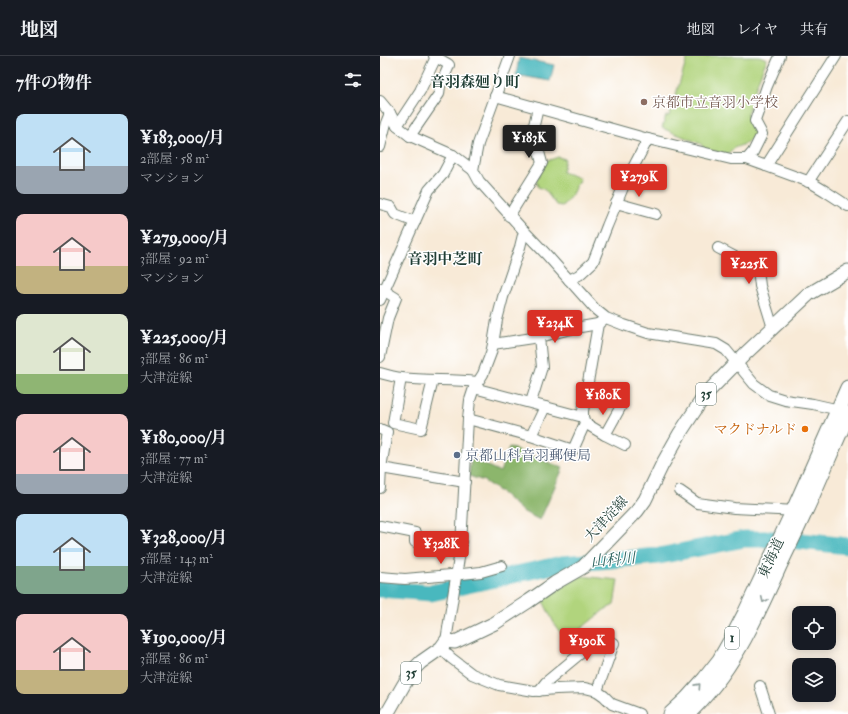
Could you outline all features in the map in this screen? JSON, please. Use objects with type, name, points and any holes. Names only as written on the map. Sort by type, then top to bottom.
[{"type":"highway","name":"東海道","points":[[671,714],[687,699],[720,660],[780,551],[845,412],[848,388]]},
{"type":"highway","name":"東海道","points":[[687,714],[698,705],[718,682],[735,656],[759,610],[780,551]]},
{"type":"main road","name":"大津淀線","points":[[387,714],[412,671],[421,662],[444,645],[455,642],[495,623],[555,583],[583,567],[637,511],[645,500],[680,433],[705,396],[746,353],[809,294],[848,271]]},
{"type":"street","points":[[473,170],[478,144],[510,56]]},
{"type":"street","points":[[747,159],[753,152],[762,134],[755,121],[780,56]]},
{"type":"street","points":[[766,166],[836,56]]},
{"type":"street","points":[[397,126],[420,91],[435,57],[448,64],[449,66],[440,86],[439,94],[410,136]]},
{"type":"street","points":[[495,96],[648,139],[731,159],[747,159],[808,182],[848,206]]},
{"type":"street","points":[[380,101],[390,113],[397,126],[410,136],[453,155],[473,170],[479,182],[570,280],[595,309],[602,321],[583,411],[584,420],[573,450],[531,436],[468,419]]},
{"type":"street","points":[[510,216],[542,163],[539,152],[530,142],[538,108]]},
{"type":"street","points":[[380,147],[390,113]]},
{"type":"street","points":[[808,182],[848,122]]},
{"type":"street","points":[[570,280],[579,275],[593,262],[624,185],[648,139]]},
{"type":"street","points":[[380,300],[382,289],[429,190],[443,174],[453,155]]},
{"type":"street","points":[[616,203],[656,214]]},
{"type":"street","points":[[380,204],[391,207],[395,214],[415,222]]},
{"type":"street","points":[[524,230],[520,247],[503,297],[493,344],[483,374],[476,385],[470,400],[461,545],[454,596],[444,645],[451,658],[472,674],[499,685],[534,692],[556,688],[584,688],[597,690],[612,704],[639,714]]},
{"type":"street","points":[[718,248],[758,269],[760,286],[773,328]]},
{"type":"street","points":[[380,357],[388,318],[396,298],[382,289]]},
{"type":"street","points":[[493,344],[539,337],[602,321],[624,325],[648,333],[716,344],[726,350],[754,384],[769,395],[845,412]]},
{"type":"street","points":[[531,402],[542,367],[539,337]]},
{"type":"street","points":[[380,373],[401,378],[461,380],[584,420],[605,435],[625,445]]},
{"type":"street","points":[[401,378],[393,424],[420,429],[433,380]]},
{"type":"street","points":[[531,436],[545,407]]},
{"type":"street","points":[[605,435],[620,408]]},
{"type":"street","points":[[380,429],[388,432],[381,468],[380,488]]},
{"type":"street","points":[[381,468],[465,482]]},
{"type":"street","points":[[680,491],[697,503],[734,508],[799,511]]},
{"type":"street","points":[[380,526],[415,533],[414,542],[461,545]]},
{"type":"street","points":[[380,577],[406,579],[457,576],[502,566]]},
{"type":"street","points":[[539,690],[546,682],[598,639],[614,643],[597,690]]},
{"type":"street","points":[[760,686],[769,714]]},
{"type":"green space","points":[[688,56],[759,56],[767,59],[747,114],[755,136],[747,143],[734,148],[727,154],[705,150],[701,144],[662,128],[666,116],[669,116]]},
{"type":"green space","points":[[558,157],[565,159],[562,172],[580,178],[571,196],[562,206],[556,205],[545,190],[538,187],[536,180],[547,161]]},
{"type":"green space","points":[[509,447],[563,468],[540,520],[522,511],[503,494],[484,481],[469,476],[471,458],[500,472]]},
{"type":"green space","points":[[581,576],[618,580],[614,605],[604,610],[567,640],[556,627],[542,599]]},
{"type":"water","points":[[519,58],[554,65],[550,81],[516,75]]},
{"type":"waterway","name":"山科川","points":[[380,589],[431,593],[562,564],[659,556],[744,539],[781,539],[848,546]]},
{"type":"place","name":"京都市立音羽小学校","points":[[644,102]]},
{"type":"place","name":"マクドナルド","points":[[805,429]]},
{"type":"place","name":"京都山科音羽郵便局","points":[[457,455]]},
{"type":"district","name":"音羽森廻り町","points":[[475,82]]},
{"type":"district","name":"音羽中芝町","points":[[445,259]]}]
